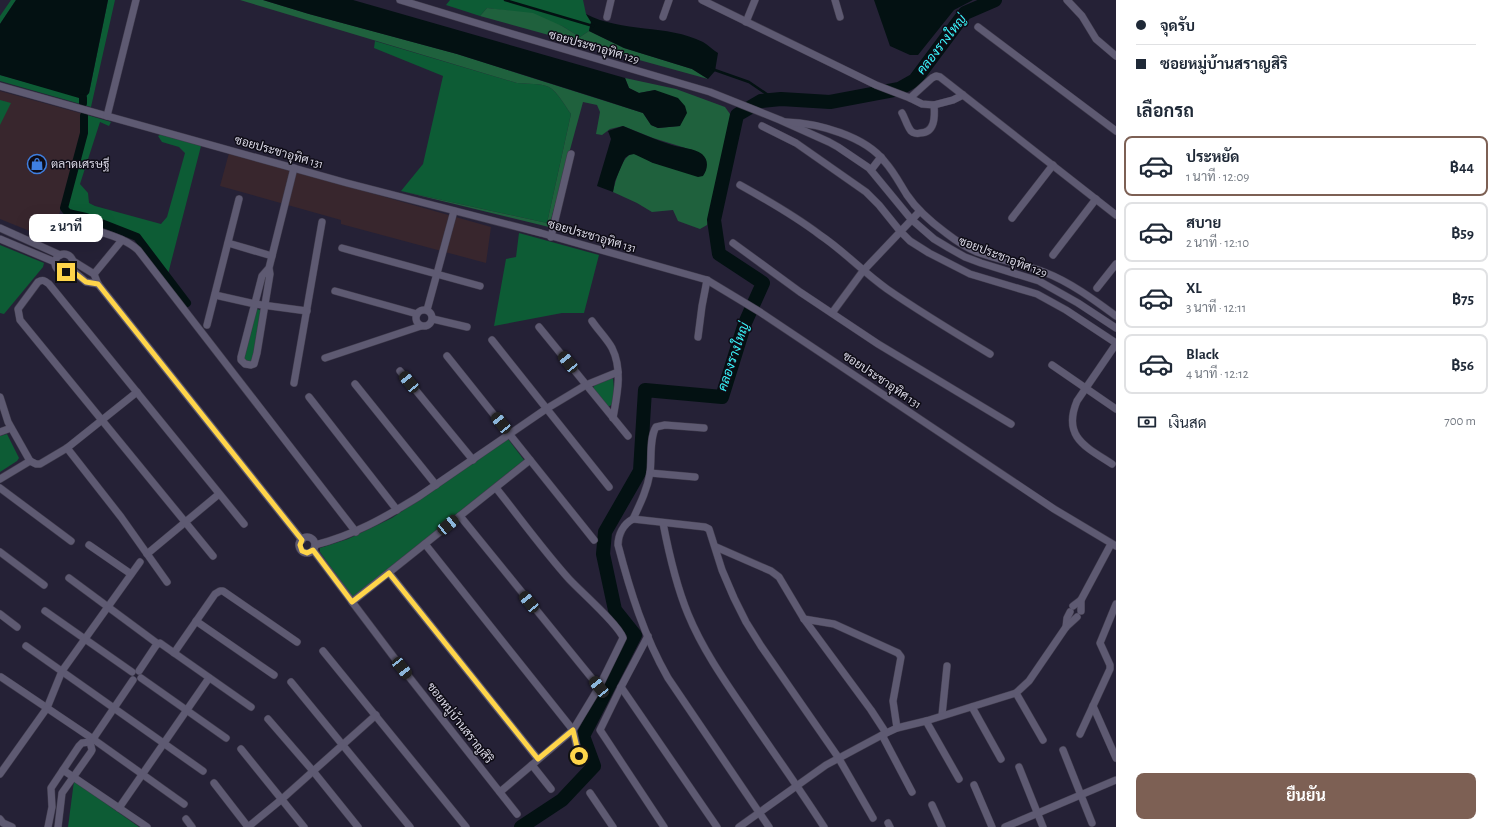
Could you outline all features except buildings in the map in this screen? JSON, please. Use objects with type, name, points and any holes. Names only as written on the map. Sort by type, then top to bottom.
[{"type":"street","points":[[107,116],[136,0]]},
{"type":"street","name":"ซอยประชาอุทิศ 129","points":[[400,0],[710,92],[782,121],[838,147],[871,170],[911,219],[934,239],[981,263],[1039,281],[1078,303],[1116,328]]},
{"type":"street","points":[[607,17],[611,0]]},
{"type":"street","points":[[663,17],[668,0]]},
{"type":"street","points":[[702,0],[876,86],[922,104],[934,106],[963,95]]},
{"type":"street","points":[[746,22],[755,0]]},
{"type":"street","points":[[835,0],[840,17]]},
{"type":"street","points":[[1067,0],[1082,16],[1096,38],[1116,56]]},
{"type":"street","points":[[978,27],[1116,131]]},
{"type":"street","points":[[907,97],[936,76],[944,79],[1116,215]]},
{"type":"street","name":"ซอยประชาอุทิศ 131","points":[[0,86],[454,212],[707,280],[760,312],[1054,509],[1114,545]]},
{"type":"street","points":[[902,113],[911,130],[915,133],[922,134],[930,129],[933,124],[934,106]]},
{"type":"street","name":"ซอยประชาอุทิศ 129","points":[[782,121],[800,123],[843,133],[862,143],[881,157],[920,211],[932,223],[965,246],[976,252],[1026,266],[1064,281],[1090,297],[1116,316]]},
{"type":"street","points":[[762,126],[796,144],[866,192],[910,241],[929,253],[970,274],[1037,294],[1052,301],[1116,344],[1077,401],[1073,409],[1072,426],[1074,433],[1084,446],[1112,464]]},
{"type":"street","points":[[551,237],[571,154]]},
{"type":"street","points":[[871,170],[881,157]]},
{"type":"street","points":[[1012,218],[1053,165]]},
{"type":"street","points":[[269,268],[262,276],[241,357],[241,360],[245,364],[251,365],[254,362],[270,274],[269,268],[294,168]]},
{"type":"street","points":[[740,185],[771,202],[820,235],[863,271],[926,315],[990,354]]},
{"type":"street","points":[[207,325],[239,199]]},
{"type":"street","points":[[1053,255],[1096,199]]},
{"type":"street","points":[[832,313],[863,271],[920,211]]},
{"type":"street","points":[[427,310],[454,212]]},
{"type":"street","points":[[294,383],[322,222]]},
{"type":"street","points":[[0,228],[60,255],[68,255],[74,261],[94,274],[122,240]]},
{"type":"street","points":[[89,228],[122,240],[133,245],[138,250],[356,532]]},
{"type":"street","points":[[0,239],[55,262]]},
{"type":"street","points":[[228,243],[272,256]]},
{"type":"street","points":[[733,243],[878,344],[1011,424]]},
{"type":"street","points":[[342,248],[480,286]]},
{"type":"street","points":[[55,262],[60,255]]},
{"type":"street","points":[[55,262],[56,267],[60,271],[66,272],[71,270],[74,261]]},
{"type":"street","points":[[1097,288],[1116,264]]},
{"type":"street","points":[[71,270],[86,282],[98,284]]},
{"type":"street","name":"ซอยหมู่บ้านสราญสิริ","points":[[94,274],[98,284],[302,540],[300,545],[302,551],[307,553],[314,548],[352,602],[517,814]]},
{"type":"street","points":[[213,556],[101,421],[20,320],[18,309],[38,282],[44,280],[49,284],[244,524]]},
{"type":"street","points":[[698,337],[707,280]]},
{"type":"street","points":[[335,292],[417,314],[421,311],[427,310]]},
{"type":"street","points":[[215,295],[255,304],[307,311]]},
{"type":"street","points":[[325,358],[421,326],[428,326],[432,319],[431,314],[427,310]]},
{"type":"street","points":[[417,314],[417,322],[421,326]]},
{"type":"street","points":[[432,319],[467,327]]},
{"type":"street","points":[[592,321],[611,347],[617,362],[618,389],[613,418]]},
{"type":"street","points":[[539,327],[628,436]]},
{"type":"street","points":[[492,340],[609,487]]},
{"type":"street","points":[[447,356],[594,540]]},
{"type":"street","points":[[1052,365],[1116,409]]},
{"type":"street","points":[[400,371],[473,460]]},
{"type":"street","points":[[302,540],[307,537],[310,538],[314,542],[314,548],[356,532],[397,510],[436,485],[546,409],[586,385],[618,372]]},
{"type":"street","points":[[355,384],[436,485]]},
{"type":"street","points":[[0,397],[11,428],[30,461],[40,464],[67,448],[137,392]]},
{"type":"street","points":[[309,397],[397,510]]},
{"type":"street","points":[[633,519],[642,500],[650,473],[653,434],[656,427],[665,425],[704,428]]},
{"type":"street","points":[[0,432],[11,428]]},
{"type":"street","points":[[67,448],[113,507],[167,582]]},
{"type":"street","points":[[352,602],[530,460]]},
{"type":"street","points":[[0,479],[30,461]]},
{"type":"street","points":[[650,473],[695,477]]},
{"type":"street","points":[[0,488],[71,541]]},
{"type":"street","points":[[496,488],[569,579],[623,636],[621,645],[599,687],[573,730],[500,792]]},
{"type":"street","points":[[147,554],[219,494]]},
{"type":"street","points":[[460,516],[599,687]]},
{"type":"street","points":[[769,827],[668,678],[657,658],[634,602],[618,545],[618,537],[627,522],[633,519],[707,527],[711,532],[722,570],[746,622],[838,757],[873,818]]},
{"type":"street","points":[[663,523],[678,588],[701,641],[718,671],[824,827]]},
{"type":"street","points":[[425,544],[573,730],[579,756]]},
{"type":"street","points":[[89,545],[131,574]]},
{"type":"street","points":[[1066,627],[1067,618],[1072,609],[1081,600],[1114,545]]},
{"type":"street","points":[[716,547],[779,577],[804,619],[871,710],[912,792]]},
{"type":"street","points":[[0,552],[44,585]]},
{"type":"street","points":[[0,774],[47,708],[62,671],[140,562]]},
{"type":"street","points":[[389,573],[538,759]]},
{"type":"street","points":[[69,578],[158,644],[161,644],[251,707]]},
{"type":"street","points":[[174,653],[215,594],[220,591],[223,591],[297,642]]},
{"type":"street","points":[[739,827],[838,757],[884,734],[897,728],[1016,693],[1029,681],[1066,627],[1079,614],[1081,600]]},
{"type":"street","points":[[1080,734],[1110,669],[1110,665],[1100,642],[1116,604]]},
{"type":"street","points":[[45,611],[85,639],[142,675],[141,678],[226,738]]},
{"type":"street","points":[[0,614],[17,627]]},
{"type":"street","points":[[804,619],[834,624],[898,653],[901,657],[893,700],[897,728]]},
{"type":"street","points":[[196,621],[274,675]]},
{"type":"street","points":[[648,636],[600,730],[664,827]]},
{"type":"street","points":[[133,680],[130,677],[158,644]]},
{"type":"street","points":[[26,646],[203,771]]},
{"type":"street","points":[[323,651],[466,827]]},
{"type":"street","points":[[942,715],[947,666]]},
{"type":"street","points":[[1,677],[47,708],[91,741],[142,774],[184,804]]},
{"type":"street","points":[[133,680],[138,681],[141,678]]},
{"type":"street","points":[[119,808],[209,678]]},
{"type":"street","points":[[58,827],[62,793],[91,752],[91,741],[133,680]]},
{"type":"street","points":[[292,682],[410,827]]},
{"type":"street","points":[[621,687],[717,827]]},
{"type":"street","points":[[1016,693],[1043,740]]},
{"type":"street","points":[[1093,706],[1116,758]]},
{"type":"street","points":[[972,707],[1001,759]]},
{"type":"street","points":[[214,783],[248,827],[282,799],[376,715]]},
{"type":"street","points":[[268,719],[313,771],[358,827]]},
{"type":"street","points":[[926,720],[959,779]]},
{"type":"street","points":[[48,827],[52,807],[51,788],[79,746],[82,743],[91,741]]},
{"type":"street","points":[[241,749],[304,827]]},
{"type":"street","points":[[1063,750],[1092,823]]},
{"type":"street","points":[[532,765],[552,789]]},
{"type":"street","points":[[1019,767],[1043,827]]},
{"type":"street","points":[[64,770],[147,827]]},
{"type":"street","points":[[1005,827],[1116,780]]},
{"type":"street","points":[[974,785],[992,827]]},
{"type":"street","points":[[590,793],[612,827]]},
{"type":"street","points":[[932,804],[942,827]]},
{"type":"street","points":[[0,819],[3,823],[12,827]]},
{"type":"street","points":[[186,819],[192,827]]},
{"type":"shaded area","points":[[16,0],[108,0],[89,93],[86,96],[79,98],[0,75],[0,24]]},
{"type":"shaded area","points":[[263,0],[353,0],[625,78],[629,88],[639,93],[655,90],[678,98],[685,106],[687,113],[680,126],[658,128],[651,125],[643,113],[603,100],[457,54]]},
{"type":"shaded area","points":[[874,0],[973,0],[954,10],[918,55],[910,55],[890,46]]},
{"type":"shaded area","points":[[586,14],[614,24],[675,33],[689,36],[703,42],[718,53],[715,71],[708,79],[692,69],[624,48],[589,31],[591,22]]},
{"type":"shaded area","name":"ตลาดเศรษฐี","points":[[0,91],[87,115],[52,240],[0,219]]},
{"type":"shaded area","points":[[623,126],[666,143],[699,152],[704,156],[707,162],[705,173],[703,176],[698,177],[653,163],[634,154],[625,158],[615,181],[613,192],[597,186],[611,139],[608,131]]},
{"type":"shaded area","points":[[229,153],[491,227],[486,263],[341,224],[341,220],[220,186]]},
{"type":"green space","points":[[11,0],[16,0],[0,24],[0,16]]},
{"type":"green space","points":[[108,0],[115,0],[91,107],[0,81],[0,75],[83,98],[89,93]]},
{"type":"green space","points":[[240,0],[263,0],[457,54],[643,113],[651,125],[658,128],[680,126],[655,90],[639,93],[629,88],[625,78],[676,89],[725,107],[730,114],[731,122],[707,225],[700,229],[678,221],[673,210],[652,212],[613,192],[622,164],[629,155],[638,155],[653,163],[692,150],[653,138],[623,126],[610,129],[602,135],[596,134],[600,112],[597,105],[583,102],[549,227],[401,191],[547,223],[571,114],[561,99],[549,87],[538,84],[517,83]]},
{"type":"green space","points":[[450,0],[583,0],[586,14],[591,22],[589,31],[580,37],[562,26],[509,11],[487,8],[480,16],[446,5]]},
{"type":"green space","points":[[487,8],[533,13],[562,26],[580,37],[589,31],[624,48],[692,69],[708,79],[480,16]]},
{"type":"green space","points":[[375,41],[517,83],[538,84],[549,87],[555,92],[571,114],[547,223],[401,191],[423,164],[443,76],[374,48]]},
{"type":"green space","points":[[0,100],[11,103],[0,125]]},
{"type":"green space","points":[[87,115],[111,122],[109,126],[100,122],[80,184],[88,193],[89,203],[161,224],[167,217],[185,153],[179,147],[162,142],[158,136],[162,134],[201,146],[168,274],[139,237],[67,208],[88,131]]},
{"type":"green space","points":[[519,233],[599,255],[584,313],[562,313],[494,326],[506,259],[516,257]]},
{"type":"green space","points":[[0,245],[44,263],[43,267],[4,314],[0,313]]},
{"type":"green space","points":[[257,309],[261,312],[253,361],[251,363],[246,362],[243,358]]},
{"type":"green space","points":[[613,378],[613,404],[608,407],[593,389],[594,386],[600,382]]},
{"type":"green space","points":[[7,434],[19,458],[17,461],[0,472],[0,436]]},
{"type":"green space","points":[[508,439],[524,460],[355,596],[351,597],[320,552],[320,548],[348,539],[392,518]]},
{"type":"green space","points":[[74,781],[139,827],[68,827]]},
{"type":"waterway","points":[[505,0],[593,26]]},
{"type":"waterway","name":"คลองรางใหญ่","points":[[521,827],[562,800],[594,766],[583,736],[635,635],[615,610],[603,554],[605,532],[640,471],[645,390],[722,397],[745,323],[763,283],[719,254],[714,220],[737,115],[761,101],[781,99],[830,102],[899,89],[915,80],[965,13],[995,0]]},
{"type":"waterway","points":[[712,69],[749,82],[774,99]]},
{"type":"waterway","points":[[83,98],[83,103]]},
{"type":"waterway","points":[[84,116],[84,133],[64,208],[68,213],[86,217],[137,237],[187,303]]},
{"type":"place","name":"ตลาดเศรษฐี","points":[[37,164]]},
{"type":"route","points":[[66,272],[71,270],[86,282],[98,284],[302,540],[300,542],[300,548],[302,551],[307,553],[313,550],[352,602],[389,573],[538,759],[573,730],[579,756]]}]
